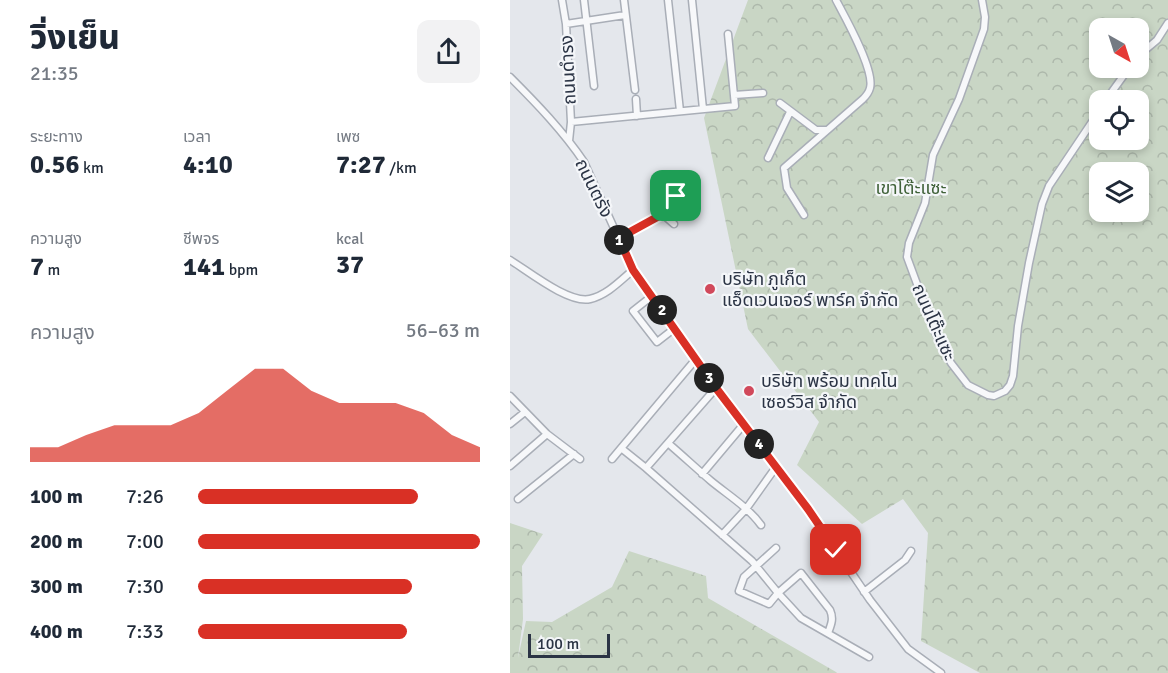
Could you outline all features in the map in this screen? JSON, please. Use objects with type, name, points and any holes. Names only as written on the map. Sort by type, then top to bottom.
[{"type":"street","name":"ถนนดำรง","points":[[562,0],[566,24],[572,122],[569,141]]},
{"type":"street","points":[[584,0],[594,86]]},
{"type":"street","points":[[624,0],[635,90]]},
{"type":"street","points":[[668,0],[680,111]]},
{"type":"street","points":[[692,0],[703,109]]},
{"type":"street","points":[[804,215],[787,188],[784,168],[863,99],[870,90],[871,83],[863,54],[836,0]]},
{"type":"street","name":"ถนนโต๊ะแซะ","points":[[982,0],[985,17],[984,29],[959,99],[933,155],[925,203],[909,243],[907,258],[934,330],[951,363],[968,385],[987,395],[994,396],[1005,391],[1010,385],[1018,326],[1042,204],[1049,186],[1089,127]]},
{"type":"street","points":[[566,24],[626,15]]},
{"type":"street","points":[[1149,47],[1157,40],[1168,23]]},
{"type":"street","points":[[572,122],[735,106],[728,34]]},
{"type":"street","name":"ถนนตรัง","points":[[510,77],[543,110],[584,162],[633,270],[716,388],[808,509],[864,592],[908,649],[941,673]]},
{"type":"street","points":[[734,95],[763,93]]},
{"type":"street","points":[[636,99],[637,116]]},
{"type":"street","points":[[780,103],[816,130],[826,130]]},
{"type":"street","points":[[768,158],[790,112]]},
{"type":"street","points":[[674,224],[661,215],[657,206],[670,195],[676,196]]},
{"type":"street","points":[[619,238],[661,215]]},
{"type":"street","points":[[510,260],[553,288],[579,300],[589,300],[600,296],[633,270]]},
{"type":"street","points":[[652,296],[633,311],[657,342],[675,328]]},
{"type":"street","points":[[612,459],[696,359]]},
{"type":"street","points":[[646,468],[716,388]]},
{"type":"street","points":[[510,396],[547,434],[580,459]]},
{"type":"street","points":[[510,424],[525,411]]},
{"type":"street","points":[[702,474],[744,424]]},
{"type":"street","points":[[510,466],[547,434]]},
{"type":"street","points":[[669,444],[746,509],[761,525]]},
{"type":"street","points":[[621,448],[752,561],[801,618],[868,657]]},
{"type":"street","points":[[518,499],[573,454]]},
{"type":"street","points":[[722,535],[746,509],[776,467]]},
{"type":"street","points":[[776,548],[744,577],[739,591],[769,604],[801,573],[831,610],[832,622],[828,633]]},
{"type":"street","points":[[864,592],[905,560],[911,551]]},
{"type":"green space","name":"เขาโต๊ะแซะ","points":[[748,0],[1168,0],[1168,673],[980,673],[921,641],[928,533],[903,499],[862,524],[797,465],[819,422],[748,329],[704,118]]},
{"type":"green space","points":[[510,523],[543,534],[522,566],[523,619],[518,658],[526,621],[552,622],[612,587],[629,551],[706,576],[708,598],[837,673],[510,673]]},
{"type":"place","name":"บริษัท ภูเก็ต แอ็ดเวนเจอร์ พาร์ค จำกัด","points":[[710,289]]},
{"type":"place","name":"บริษัท พร้อม เทคโน เซอร์วิส จำกัด","points":[[749,391]]},
{"type":"route","points":[[676,196],[670,195],[659,203],[657,206],[661,215],[619,238],[633,270],[716,388],[808,509],[836,550]]}]
